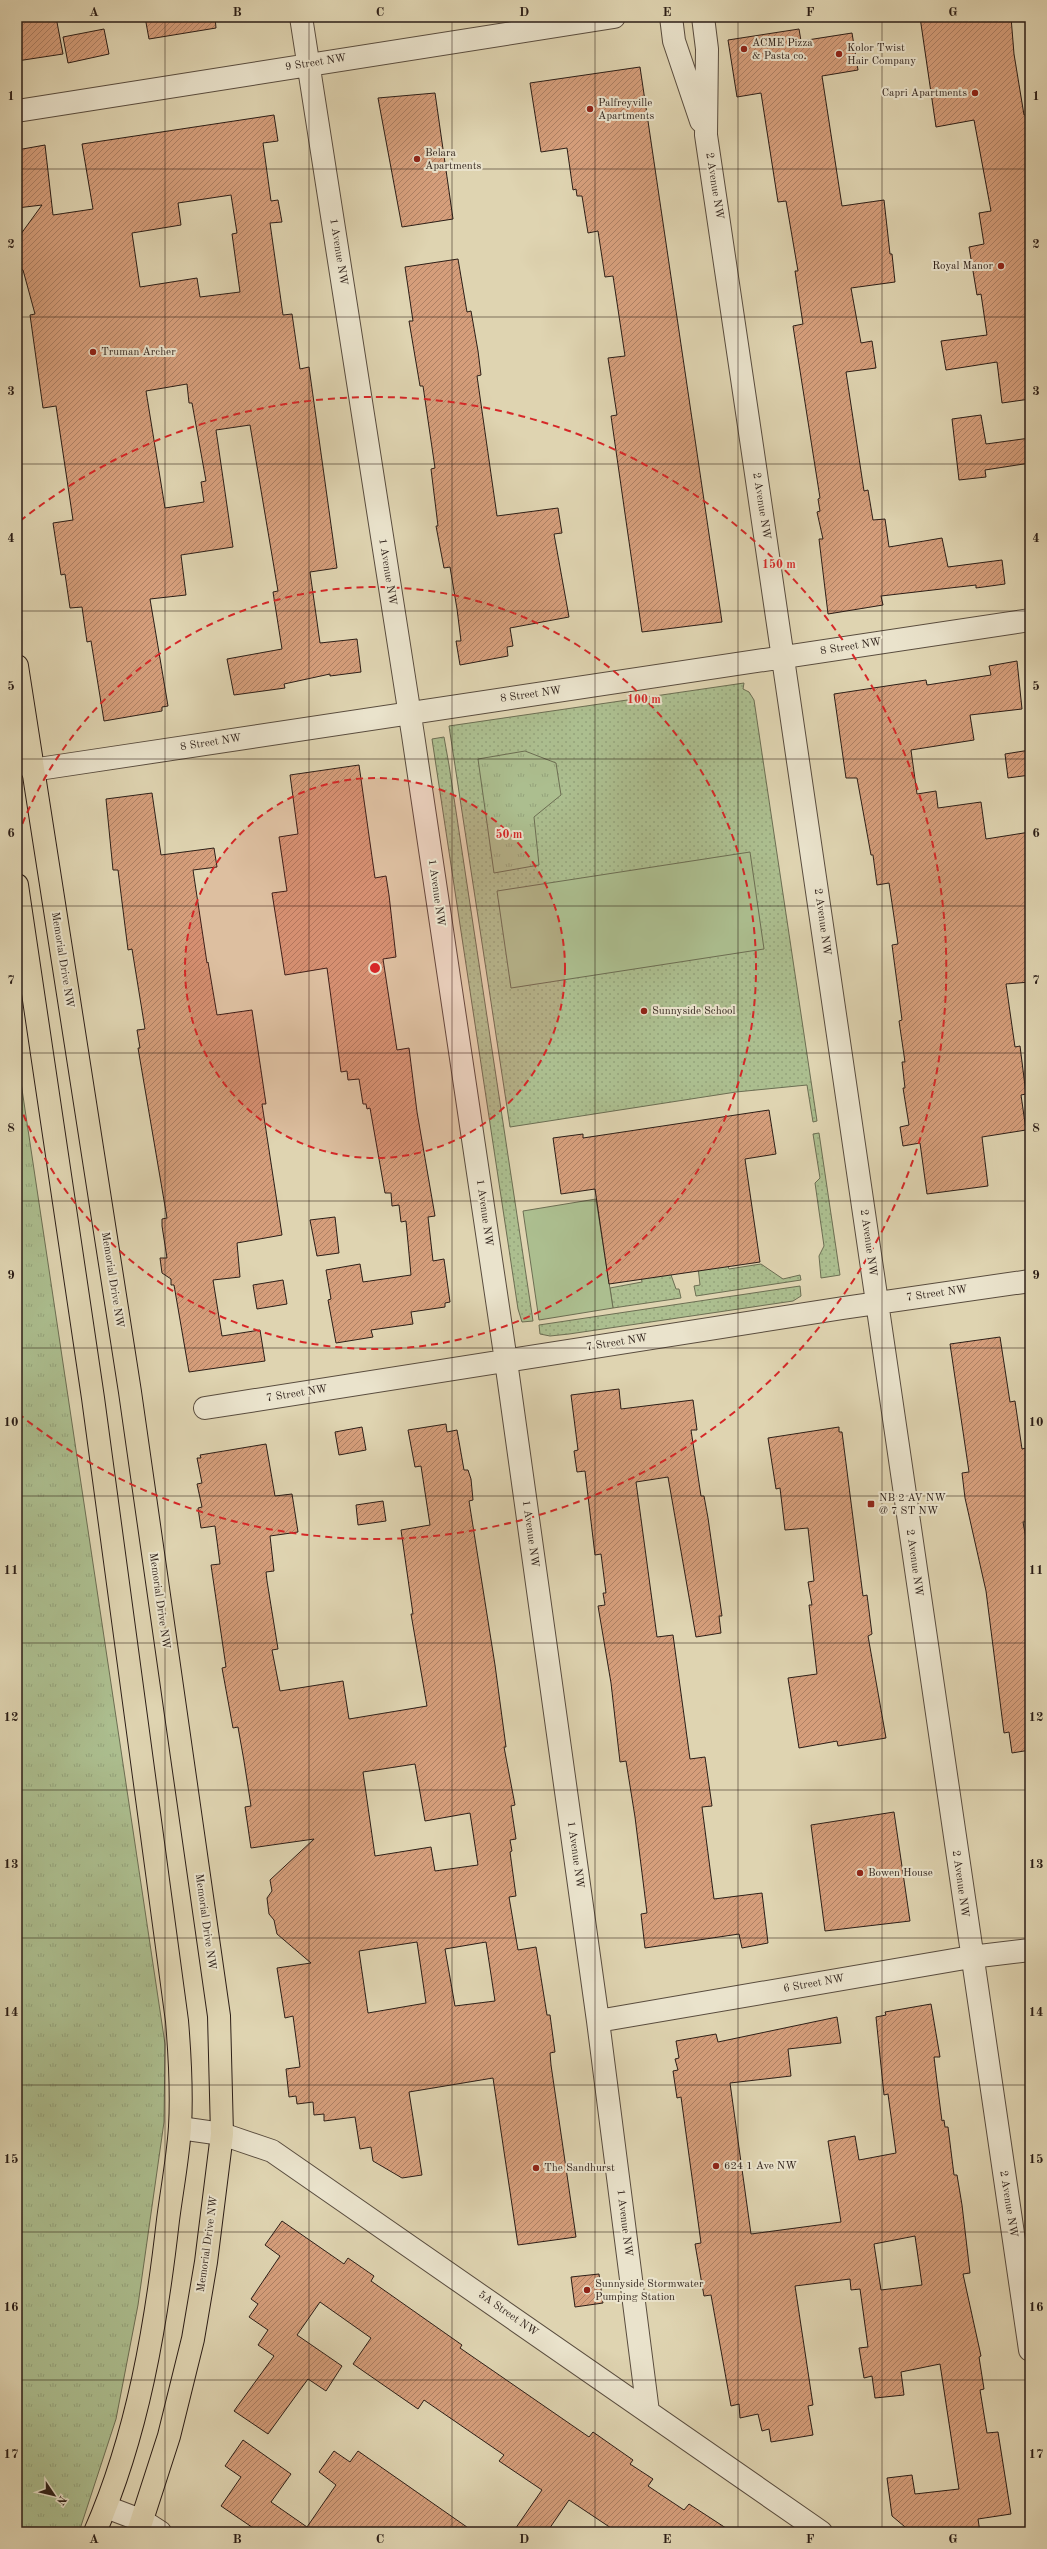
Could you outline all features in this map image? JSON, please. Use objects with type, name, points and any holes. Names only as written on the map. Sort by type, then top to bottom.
[{"type":"main road","name":"Memorial Drive NW","points":[[17,666],[130,1392],[215,1993],[222,2064],[222,2134],[193,2339],[147,2528]]},
{"type":"main road","points":[[17,885],[93,1398],[176,2013],[181,2075],[180,2128],[154,2325],[137,2405],[106,2507],[95,2532]]},
{"type":"street","name":"1 Avenue NW","points":[[301,17],[409,713],[506,1361],[598,2021],[648,2412]]},
{"type":"street","name":"9 Street NW","points":[[17,111],[614,17]]},
{"type":"street","name":"2 Avenue NW","points":[[671,17],[674,41],[706,135]]},
{"type":"street","name":"2 Avenue NW","points":[[703,17],[707,49],[706,135],[785,657],[876,1303],[1030,2350]]},
{"type":"street","name":"8 Street NW","points":[[32,770],[1030,620]]},
{"type":"street","name":"7 Street NW","points":[[205,1408],[876,1303],[1030,1281]]},
{"type":"street","name":"6 Street NW","points":[[598,2021],[971,1957],[1030,1950]]},
{"type":"street","name":"5A Street NW","points":[[180,2128],[222,2134],[272,2151],[821,2532]]},
{"type":"street","points":[[106,2507],[147,2528]]},
{"type":"green space","name":"Sunnyside School","points":[[744,683],[743,689],[749,692],[754,700],[817,1121],[813,1122],[807,1085],[736,1092],[510,1127],[449,726]]},
{"type":"green space","points":[[444,737],[533,1321],[522,1322],[518,1309],[432,739]]},
{"type":"green space","points":[[525,751],[556,763],[561,795],[534,817],[539,865],[494,873],[478,759]]},
{"type":"green space","points":[[750,852],[764,949],[511,988],[497,891]]},
{"type":"green space","points":[[17,1056],[165,2044],[164,2122],[138,2305],[116,2419],[79,2532],[17,2532]]},
{"type":"green space","points":[[819,1133],[840,1275],[821,1278],[819,1256],[824,1246],[815,1183],[820,1178],[813,1134]]},
{"type":"green space","points":[[596,1199],[613,1308],[539,1320],[523,1211]]},
{"type":"green space","points":[[727,1263],[729,1269],[761,1264],[783,1279],[800,1275],[801,1280],[696,1296],[694,1286],[700,1285],[698,1267]]},
{"type":"green space","points":[[670,1272],[676,1289],[679,1289],[681,1298],[613,1308],[610,1288],[642,1282],[641,1276]]},
{"type":"green space","points":[[800,1286],[801,1296],[793,1301],[569,1334],[550,1336],[540,1334],[539,1325]]},
{"type":"building","points":[[17,17],[56,17],[63,54],[17,61]]},
{"type":"building","points":[[145,17],[215,17],[216,28],[149,39]]},
{"type":"building","points":[[920,17],[1011,17],[1014,54],[1024,115],[1030,114],[1030,399],[1002,403],[997,362],[946,370],[941,341],[987,335],[981,294],[977,295],[969,247],[984,244],[979,213],[991,211],[974,120],[936,127]]},
{"type":"building","points":[[104,29],[109,54],[68,63],[63,37]]},
{"type":"building","points":[[799,29],[801,41],[852,33],[858,70],[822,76],[842,206],[884,200],[890,254],[892,254],[895,282],[851,288],[861,343],[872,341],[876,368],[846,372],[864,491],[868,490],[873,520],[885,519],[889,547],[942,538],[948,567],[1002,560],[1005,584],[976,588],[976,585],[881,596],[883,605],[828,614],[819,539],[823,539],[817,512],[820,511],[818,499],[820,498],[793,326],[803,324],[795,271],[798,271],[786,201],[778,202],[761,93],[737,97],[728,40]]},
{"type":"building","points":[[640,67],[722,622],[642,632],[611,416],[617,415],[608,358],[625,356],[613,276],[605,277],[598,231],[588,233],[582,196],[577,196],[576,189],[573,190],[567,148],[541,152],[530,83]]},
{"type":"building","name":"Belara Apartments","points":[[435,93],[453,219],[402,227],[378,98]]},
{"type":"building","points":[[274,115],[278,141],[263,143],[271,201],[278,200],[282,222],[270,223],[283,315],[292,314],[300,369],[309,367],[337,568],[310,572],[320,643],[357,639],[361,672],[330,676],[330,674],[284,684],[285,688],[234,695],[227,659],[282,649],[273,592],[278,591],[250,425],[216,430],[233,547],[181,555],[186,595],[150,599],[168,706],[162,707],[162,711],[104,721],[91,641],[87,642],[82,607],[70,608],[65,574],[61,575],[53,523],[73,520],[56,406],[43,408],[30,315],[35,314],[23,270],[17,267],[17,251],[20,247],[18,238],[42,205],[17,208],[17,150],[45,145],[53,215],[93,209],[82,144]],"holes":[[[231,195],[237,233],[232,234],[240,292],[200,297],[197,278],[140,287],[132,233],[181,225],[178,203]],[[187,384],[189,403],[192,403],[206,481],[201,482],[204,502],[165,508],[146,391]]]},
{"type":"building","points":[[458,259],[467,312],[471,311],[478,351],[481,375],[477,376],[497,516],[558,508],[562,533],[554,534],[569,617],[510,628],[513,646],[507,647],[508,656],[460,665],[456,641],[461,641],[450,567],[444,568],[436,526],[438,526],[431,469],[435,468],[423,386],[420,386],[409,321],[413,321],[405,267]]},
{"type":"building","points":[[981,415],[986,444],[1030,438],[1030,463],[985,470],[986,477],[959,480],[952,419]]},
{"type":"building","points":[[1017,661],[1022,709],[970,715],[974,740],[911,750],[917,794],[936,791],[938,808],[981,802],[986,839],[1030,832],[1030,982],[1006,984],[1015,1047],[1020,1046],[1026,1094],[1021,1095],[1026,1130],[982,1137],[988,1186],[927,1194],[920,1143],[903,1146],[900,1127],[909,1125],[903,1088],[905,1088],[902,1062],[905,1062],[899,1021],[902,1020],[892,945],[898,944],[889,883],[877,885],[873,855],[871,855],[857,778],[846,778],[834,694],[926,680],[927,685],[991,675],[989,666]]},
{"type":"building","points":[[1030,750],[1030,775],[1008,778],[1005,754]]},
{"type":"building","points":[[359,765],[375,878],[386,876],[389,895],[396,957],[383,959],[397,1050],[409,1048],[417,1112],[435,1216],[428,1217],[433,1261],[444,1259],[450,1302],[445,1303],[445,1307],[411,1312],[413,1324],[371,1330],[373,1337],[336,1343],[328,1300],[331,1299],[326,1270],[360,1264],[363,1282],[411,1275],[406,1221],[401,1222],[399,1205],[392,1206],[391,1193],[385,1193],[370,1108],[367,1109],[366,1104],[363,1104],[359,1079],[348,1080],[347,1071],[341,1072],[327,968],[285,975],[272,893],[287,891],[279,837],[298,834],[290,775]]},
{"type":"building","points":[[152,793],[161,855],[214,848],[217,867],[193,870],[207,963],[208,962],[217,1015],[252,1010],[266,1104],[262,1104],[282,1235],[237,1243],[240,1277],[213,1280],[222,1336],[260,1330],[265,1361],[189,1372],[174,1285],[171,1285],[171,1279],[162,1273],[160,1258],[167,1258],[162,1219],[167,1218],[138,1048],[140,1048],[137,1030],[145,1029],[132,949],[128,950],[118,870],[113,870],[106,799]]},
{"type":"building","points":[[769,1110],[776,1154],[745,1159],[760,1262],[609,1284],[595,1189],[561,1194],[553,1138],[583,1134],[583,1138]]},
{"type":"building","points":[[335,1217],[339,1253],[317,1256],[310,1220]]},
{"type":"building","points":[[283,1280],[287,1304],[257,1309],[253,1285]]},
{"type":"building","points":[[1000,1337],[1010,1402],[1015,1401],[1022,1449],[1030,1447],[1030,1521],[1023,1522],[1030,1561],[1030,1750],[1012,1753],[1009,1732],[1004,1733],[986,1591],[965,1498],[962,1473],[969,1472],[950,1344]]},
{"type":"building","points":[[619,1389],[621,1409],[693,1400],[697,1430],[691,1430],[701,1496],[704,1496],[708,1518],[722,1616],[719,1616],[721,1633],[696,1637],[668,1477],[636,1482],[657,1637],[673,1635],[690,1759],[705,1757],[712,1806],[702,1807],[714,1899],[762,1893],[768,1943],[742,1948],[739,1934],[645,1948],[641,1914],[647,1913],[635,1817],[626,1761],[620,1762],[611,1683],[598,1606],[605,1605],[603,1593],[606,1593],[601,1554],[595,1555],[585,1471],[577,1472],[574,1451],[578,1450],[571,1395]]},
{"type":"building","points":[[446,1424],[447,1432],[457,1430],[464,1470],[468,1470],[471,1479],[473,1500],[469,1501],[495,1665],[506,1747],[504,1747],[515,1805],[511,1806],[516,1839],[510,1840],[512,1851],[510,1852],[516,1896],[509,1897],[518,1950],[536,1947],[547,2015],[550,2015],[555,2052],[550,2053],[551,2065],[576,2237],[518,2245],[493,2078],[409,2092],[422,2175],[402,2178],[373,2161],[371,2147],[360,2149],[355,2117],[324,2121],[324,2114],[314,2115],[313,2102],[297,2104],[296,2096],[289,2097],[286,2069],[300,2067],[293,2016],[285,2018],[277,1968],[311,1963],[277,1934],[274,1920],[269,1914],[267,1898],[272,1891],[270,1880],[314,1839],[251,1848],[245,1807],[251,1806],[244,1761],[238,1727],[233,1728],[222,1668],[226,1667],[211,1565],[220,1564],[215,1526],[201,1528],[198,1508],[202,1507],[197,1484],[202,1483],[197,1458],[201,1458],[200,1455],[266,1444],[275,1496],[292,1494],[298,1532],[270,1536],[274,1571],[266,1572],[278,1649],[272,1650],[280,1691],[343,1681],[349,1719],[427,1706],[411,1614],[413,1614],[401,1530],[430,1525],[421,1466],[415,1467],[408,1430]],"holes":[[[415,1764],[425,1821],[470,1813],[478,1865],[435,1871],[431,1847],[375,1856],[363,1772]],[[417,1942],[426,2003],[368,2013],[359,1951]],[[486,1942],[495,2001],[455,2006],[445,1949]]]},
{"type":"building","points":[[362,1427],[366,1450],[339,1455],[335,1432]]},
{"type":"building","points":[[839,1427],[839,1432],[842,1432],[863,1596],[867,1595],[872,1634],[868,1636],[886,1738],[838,1746],[837,1741],[799,1748],[788,1678],[817,1674],[809,1605],[812,1605],[808,1582],[814,1581],[808,1528],[785,1530],[780,1488],[776,1489],[768,1438]]},
{"type":"building","points":[[383,1501],[386,1521],[358,1525],[356,1505]]},
{"type":"building","name":"Bowen House","points":[[894,1812],[910,1921],[825,1931],[811,1825]]},
{"type":"building","points":[[931,2004],[940,2057],[934,2057],[942,2121],[944,2120],[945,2127],[948,2127],[954,2175],[957,2175],[962,2205],[970,2273],[963,2274],[981,2356],[979,2357],[984,2389],[980,2390],[987,2433],[998,2432],[1011,2514],[978,2519],[980,2532],[911,2532],[892,2516],[887,2478],[912,2475],[915,2494],[959,2489],[940,2364],[901,2372],[904,2395],[875,2398],[872,2376],[864,2378],[859,2348],[868,2347],[860,2289],[851,2290],[850,2279],[795,2286],[813,2405],[808,2406],[813,2435],[771,2442],[769,2429],[762,2431],[758,2414],[740,2418],[739,2404],[731,2406],[711,2295],[704,2296],[695,2244],[701,2243],[681,2097],[677,2098],[673,2071],[678,2070],[675,2059],[679,2058],[676,2041],[716,2034],[718,2042],[837,2017],[841,2043],[788,2049],[791,2076],[730,2083],[751,2234],[841,2222],[828,2141],[855,2136],[859,2160],[896,2153],[888,2094],[884,2095],[876,2017],[886,2015],[885,2012]],"holes":[[[915,2236],[922,2285],[881,2290],[874,2244]]]},
{"type":"building","points":[[282,2221],[344,2264],[348,2258],[374,2276],[371,2281],[462,2345],[460,2348],[589,2437],[593,2432],[633,2460],[630,2464],[653,2479],[648,2486],[684,2510],[689,2504],[732,2532],[617,2532],[569,2500],[547,2532],[513,2532],[542,2490],[499,2461],[504,2455],[424,2400],[418,2409],[353,2364],[371,2338],[320,2302],[297,2335],[342,2366],[326,2391],[308,2379],[268,2434],[234,2411],[274,2356],[258,2345],[268,2330],[249,2317],[258,2304],[251,2299],[280,2256],[265,2245]]},
{"type":"building","name":"Sunnyside Stormwater Pumping Station","points":[[599,2274],[603,2303],[575,2307],[571,2277]]},
{"type":"building","points":[[243,2440],[291,2474],[271,2502],[307,2527],[336,2485],[319,2472],[334,2451],[350,2462],[358,2451],[474,2532],[259,2532],[221,2506],[241,2477],[225,2466]]},
{"type":"place","name":"ACME Pizza & Pasta co.","points":[[744,49]]},
{"type":"place","name":"Kolor Twist Hair Company","points":[[839,54]]},
{"type":"place","name":"Capri Apartments","points":[[975,93]]},
{"type":"place","name":"Palfreyville Apartments","points":[[590,109]]},
{"type":"place","name":"Belara Apartments","points":[[417,159]]},
{"type":"place","name":"Royal Manor","points":[[1001,266]]},
{"type":"place","name":"Truman Archer","points":[[93,352]]},
{"type":"place","name":"Sunnyside School","points":[[644,1011]]},
{"type":"place","name":"NB 2 AV NW @ 7 ST NW","points":[[871,1504]]},
{"type":"place","name":"Bowen House","points":[[860,1873]]},
{"type":"place","name":"624 1 Ave NW","points":[[716,2166]]},
{"type":"place","name":"The Sandhurst","points":[[536,2168]]},
{"type":"place","name":"Sunnyside Stormwater Pumping Station","points":[[587,2290]]}]
